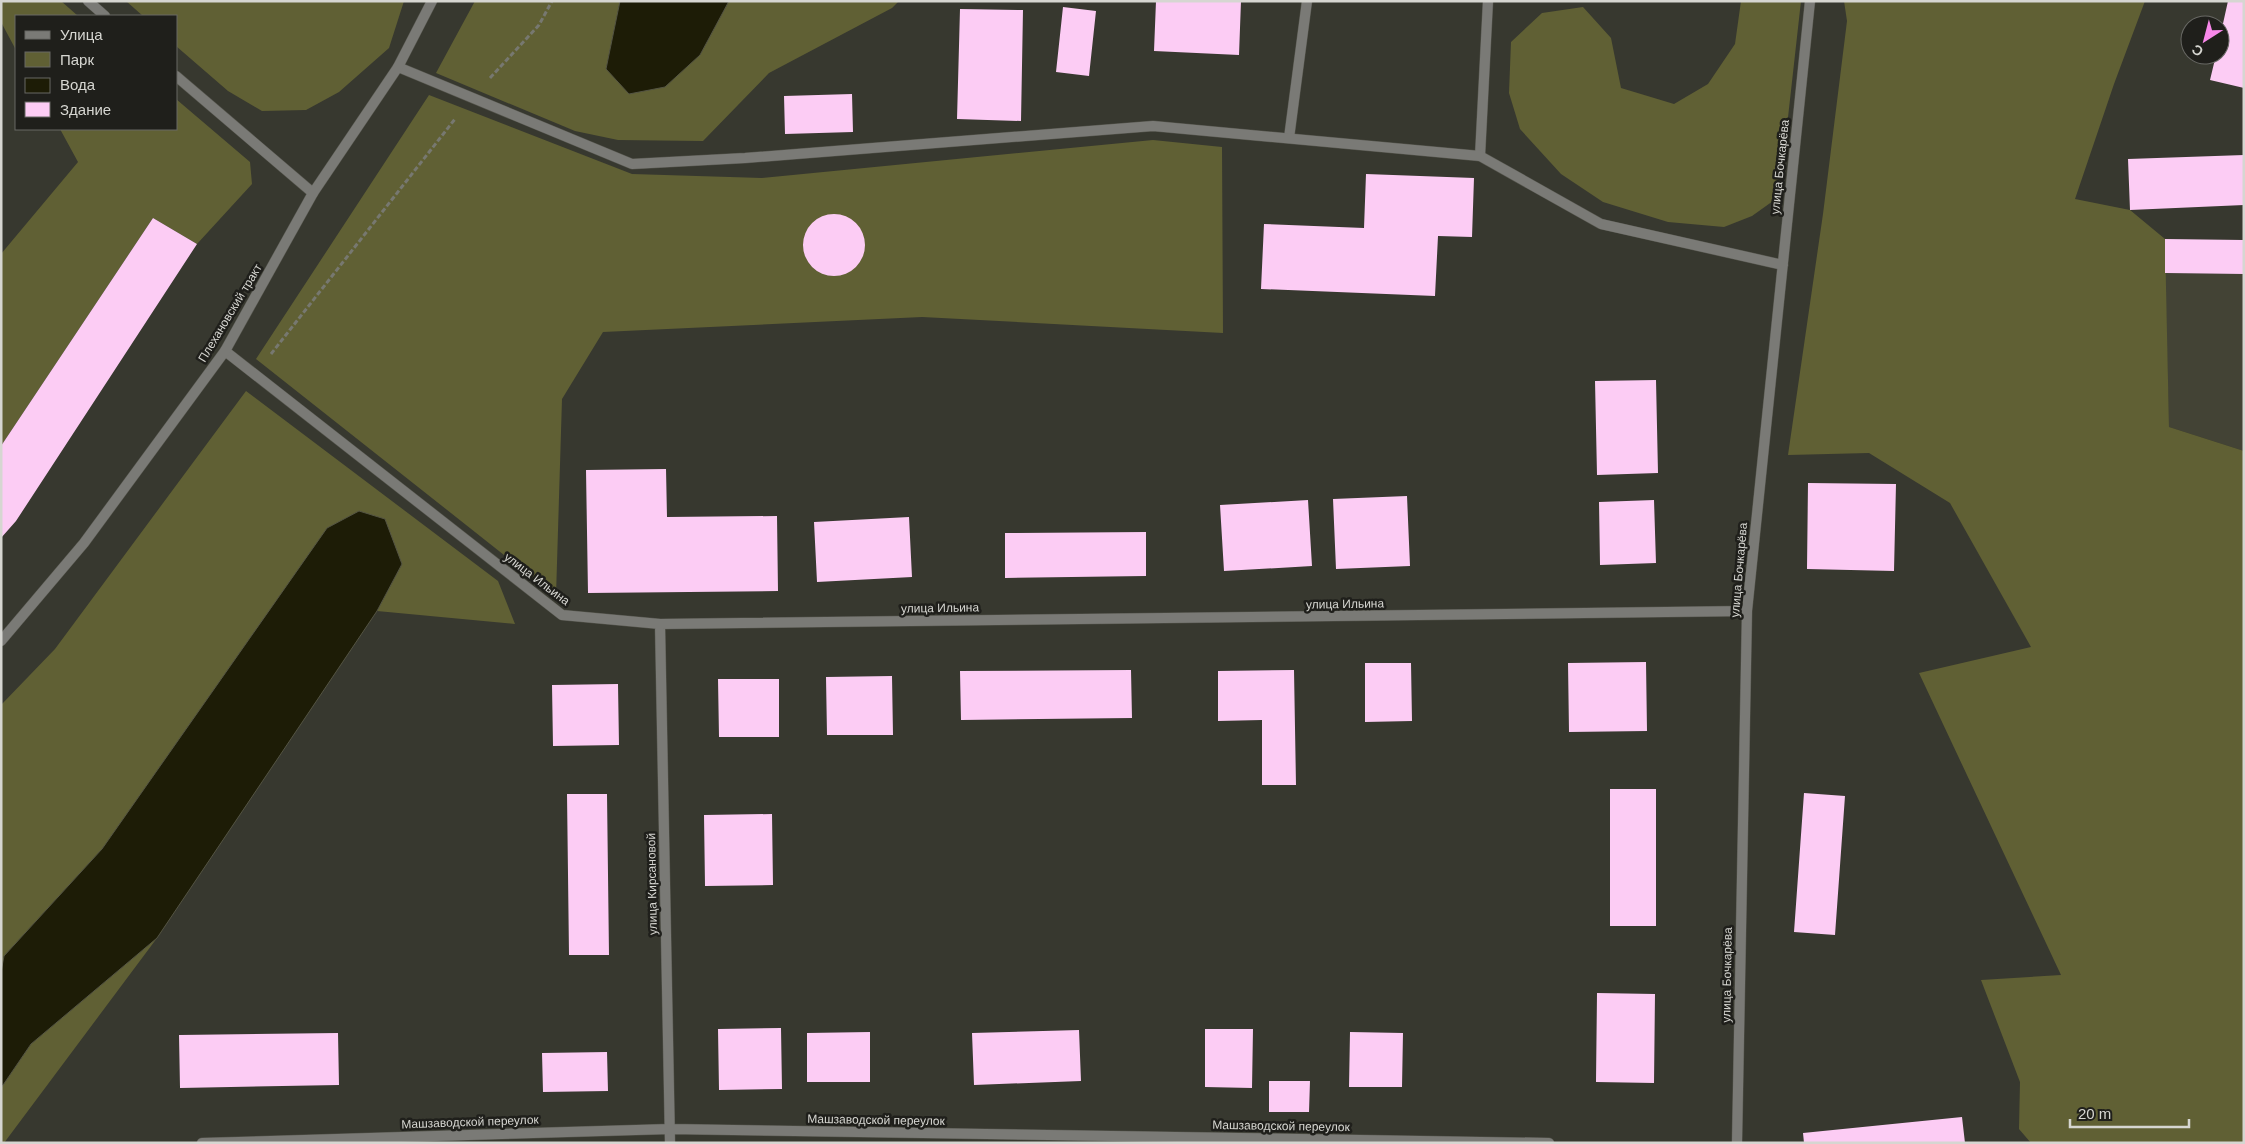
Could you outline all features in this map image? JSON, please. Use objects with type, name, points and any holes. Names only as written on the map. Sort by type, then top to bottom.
[{"type":"street","points":[[88,1],[105,15]]},
{"type":"street","name":"Плехановский тракт","points":[[1,640],[84,543],[225,351],[313,192],[398,67],[432,1]]},
{"type":"street","points":[[1289,138],[1308,1]]},
{"type":"street","points":[[1480,156],[1488,1]]},
{"type":"street","name":"улица Бочкарёва","points":[[1737,1143],[1747,611],[1810,1]]},
{"type":"street","points":[[398,67],[632,164],[745,158],[1153,126],[1480,156],[1602,224],[1783,265]]},
{"type":"street","points":[[178,78],[313,192]]},
{"type":"street","name":"улица Ильина","points":[[225,351],[562,615],[660,624],[1747,611]]},
{"type":"street","name":"улица Кирсановой","points":[[660,624],[670,1143]]},
{"type":"street","name":"Машзаводской переулок","points":[[202,1143],[670,1129],[1548,1143]]},
{"type":"path","points":[[254,375],[471,98],[539,25],[552,1]]},
{"type":"shaded area","points":[[2165,273],[2244,274],[2244,451],[2169,427]]},
{"type":"green space","points":[[1,1],[61,1],[77,15],[15,15],[15,48],[1,22]]},
{"type":"green space","points":[[126,1],[404,1],[389,48],[339,92],[306,110],[262,111],[228,91],[178,48],[178,15],[142,15]]},
{"type":"green space","points":[[475,1],[620,1],[606,69],[700,55],[729,1],[899,1],[892,8],[769,73],[703,141],[618,140],[575,131],[436,73]]},
{"type":"green space","points":[[1741,1],[1801,1],[1780,189],[1773,201],[1752,216],[1724,227],[1668,222],[1603,202],[1561,174],[1520,129],[1509,93],[1511,42],[1542,13],[1583,7],[1611,38],[1621,88],[1674,104],[1708,84],[1735,44]]},
{"type":"green space","points":[[1844,1],[2145,1],[2114,84],[2075,199],[2130,210],[2165,239],[2169,427],[2244,451],[2244,1143],[2031,1143],[2019,1129],[2020,1082],[1981,980],[2061,975],[1919,673],[2031,647],[1950,503],[1869,453],[1788,455],[1823,214],[1847,21]]},
{"type":"green space","points":[[429,95],[632,174],[762,178],[1153,140],[1222,147],[1223,333],[922,317],[603,332],[562,399],[556,596],[256,359]]},
{"type":"green space","points":[[178,101],[250,162],[252,184],[197,244],[153,218],[1,446],[1,254],[78,162],[61,130],[178,130]]},
{"type":"green space","points":[[246,391],[498,581],[515,624],[377,611],[402,564],[102,849],[4,956],[1,972],[1,705],[55,649]]},
{"type":"green space","points":[[157,938],[4,1143],[1,1143],[1,1088],[31,1044]]},
{"type":"water","points":[[620,1],[729,1],[700,55],[665,87],[629,94],[606,69]]},
{"type":"water","points":[[359,511],[385,519],[402,564],[377,611],[157,938],[31,1044],[1,1088],[1,972],[4,956],[102,849],[327,528]]},
{"type":"building","points":[[1156,1],[1241,1],[1239,55],[1154,51]]},
{"type":"building","points":[[2228,1],[2244,1],[2244,88],[2210,80],[2214,65],[2230,65],[2230,15],[2225,15]]},
{"type":"building","points":[[1063,7],[1096,11],[1089,76],[1056,72]]},
{"type":"building","points":[[960,9],[1023,10],[1021,121],[957,119]]},
{"type":"building","points":[[852,94],[853,132],[785,134],[784,96]]},
{"type":"building","points":[[2244,155],[2244,205],[2130,210],[2128,159]]},
{"type":"building","points":[[1366,174],[1474,178],[1472,237],[1438,236],[1435,296],[1261,289],[1264,224],[1364,228]]},
{"type":"building","points":[[834,214],[851,219],[856,223],[860,228],[865,245],[860,262],[856,267],[851,271],[834,276],[817,271],[812,267],[808,262],[803,245],[808,228],[812,223],[817,219]]},
{"type":"building","points":[[153,218],[197,244],[16,521],[1,538],[1,446]]},
{"type":"building","points":[[2165,239],[2244,240],[2244,274],[2165,273]]},
{"type":"building","points":[[1656,380],[1658,473],[1597,475],[1595,381]]},
{"type":"building","points":[[666,469],[667,517],[777,516],[778,591],[588,593],[586,470]]},
{"type":"building","points":[[1808,483],[1896,484],[1894,571],[1807,569]]},
{"type":"building","points":[[1407,496],[1410,566],[1336,569],[1333,499]]},
{"type":"building","points":[[1308,500],[1312,566],[1224,571],[1220,505]]},
{"type":"building","points":[[1654,500],[1656,563],[1600,565],[1599,502]]},
{"type":"building","points":[[909,517],[912,577],[817,582],[814,522]]},
{"type":"building","points":[[1146,532],[1146,576],[1005,578],[1005,533]]},
{"type":"building","points":[[1646,662],[1647,731],[1569,732],[1568,663]]},
{"type":"building","points":[[1365,663],[1411,663],[1412,721],[1365,722]]},
{"type":"building","points":[[1131,670],[1132,718],[961,720],[960,671]]},
{"type":"building","points":[[1294,670],[1296,785],[1262,785],[1262,720],[1218,721],[1218,671]]},
{"type":"building","points":[[892,676],[893,735],[827,735],[826,677]]},
{"type":"building","points":[[718,679],[779,679],[779,737],[719,737]]},
{"type":"building","points":[[618,684],[619,745],[553,746],[552,685]]},
{"type":"building","points":[[1610,789],[1656,789],[1656,926],[1610,926]]},
{"type":"building","points":[[1804,793],[1845,796],[1835,935],[1794,932]]},
{"type":"building","points":[[567,794],[607,794],[609,955],[569,955]]},
{"type":"building","points":[[772,814],[773,885],[705,886],[704,815]]},
{"type":"building","points":[[1597,993],[1655,994],[1654,1083],[1596,1082]]},
{"type":"building","points":[[781,1028],[782,1089],[719,1090],[718,1029]]},
{"type":"building","points":[[1205,1029],[1253,1029],[1252,1088],[1205,1087]]},
{"type":"building","points":[[1079,1030],[1081,1081],[974,1085],[972,1033]]},
{"type":"building","points":[[870,1032],[870,1082],[807,1082],[807,1033]]},
{"type":"building","points":[[1350,1032],[1403,1033],[1402,1087],[1349,1087]]},
{"type":"building","points":[[338,1033],[339,1085],[180,1088],[179,1035]]},
{"type":"building","points":[[607,1052],[608,1091],[543,1092],[542,1053]]},
{"type":"building","points":[[1269,1081],[1310,1081],[1309,1112],[1269,1112]]},
{"type":"building","points":[[1962,1117],[1965,1143],[1804,1143],[1803,1133]]}]
